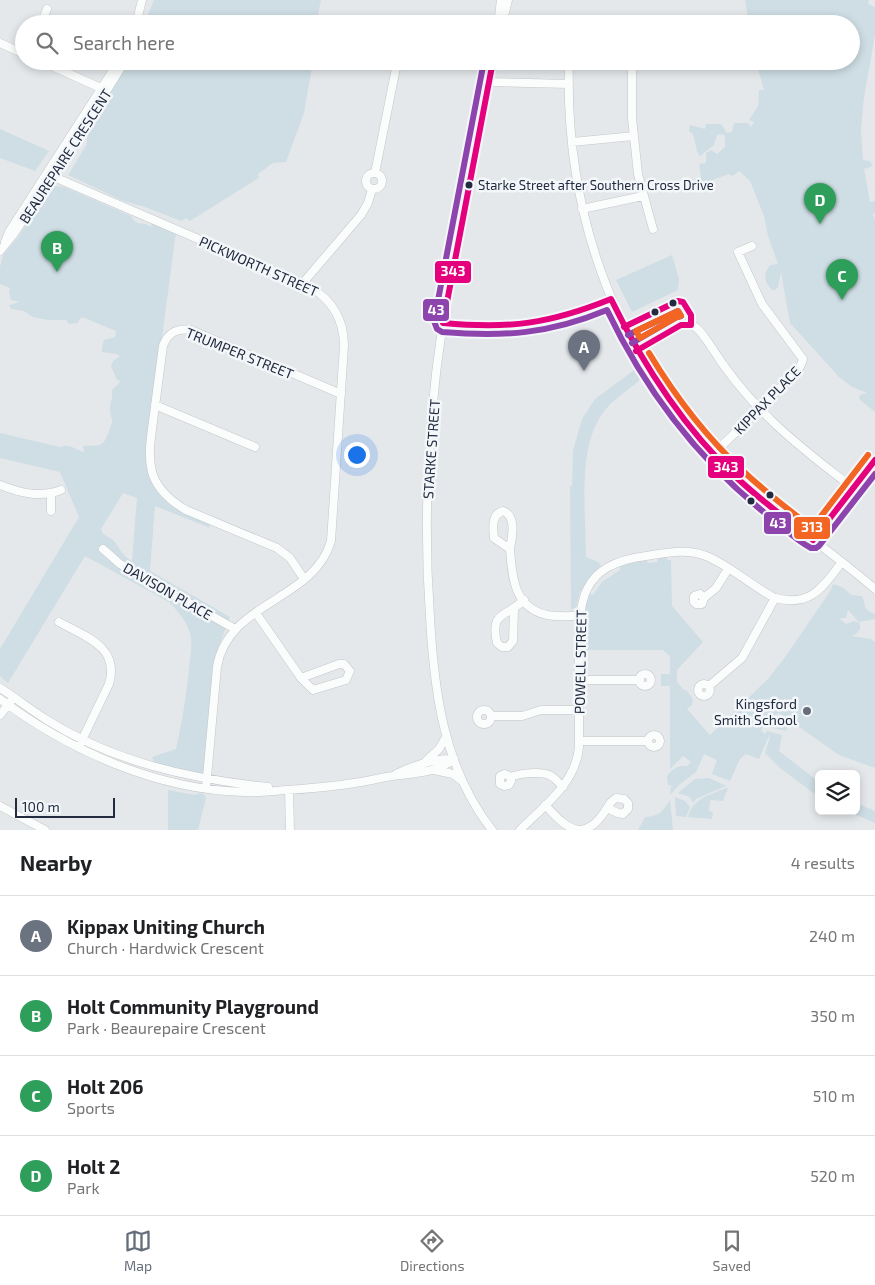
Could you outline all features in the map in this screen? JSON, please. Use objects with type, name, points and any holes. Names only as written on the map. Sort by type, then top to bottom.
[{"type":"street","points":[[138,15],[142,0]]},
{"type":"street","points":[[500,15],[501,0]]},
{"type":"street","points":[[503,15],[508,0]]},
{"type":"street","points":[[45,15],[47,9]]},
{"type":"street","points":[[0,43],[15,50]]},
{"type":"street","points":[[61,70],[104,89]]},
{"type":"street","name":"BEAUREPAIRE CRESCENT","points":[[1,250],[116,70]]},
{"type":"street","points":[[375,173],[396,70]]},
{"type":"street","name":"STARKE STREET","points":[[491,70],[448,292],[436,380],[429,456],[428,594],[436,691],[446,737],[462,781],[492,830]]},
{"type":"street","points":[[569,70],[572,142],[582,209],[611,299],[636,350],[674,408],[713,454],[761,498],[875,589]]},
{"type":"street","points":[[632,70],[634,136],[638,174],[653,229]]},
{"type":"street","points":[[489,82],[569,84]]},
{"type":"street","points":[[572,142],[634,136]]},
{"type":"street","points":[[375,173],[380,176],[382,183],[378,188],[372,190],[366,186],[365,180],[369,174],[375,173]]},
{"type":"street","name":"PICKWORTH STREET","points":[[50,175],[302,284],[326,297],[333,306],[341,323],[344,346],[331,541],[324,559],[318,567],[235,629],[225,642],[219,658],[206,788]]},
{"type":"street","points":[[302,284],[361,215],[368,203],[372,190]]},
{"type":"street","points":[[582,209],[643,196]]},
{"type":"street","name":"KIPPAX PLACE","points":[[713,454],[799,368],[802,359],[762,304],[738,252],[752,246]]},
{"type":"street","points":[[443,323],[494,327],[536,324],[569,316],[611,299]]},
{"type":"street","points":[[636,350],[681,325],[694,326],[700,331],[732,377],[760,409],[792,440],[853,488]]},
{"type":"street","name":"TRUMPER STREET","points":[[304,579],[284,552],[186,510],[173,502],[163,492],[153,475],[148,456],[163,346],[166,338],[172,332],[181,329],[190,330],[341,394]]},
{"type":"street","points":[[155,405],[255,447]]},
{"type":"street","points":[[813,540],[875,460]]},
{"type":"street","points":[[0,485],[20,492],[51,494],[61,490]]},
{"type":"street","points":[[51,494],[51,511]]},
{"type":"street","points":[[510,550],[494,538],[495,516],[503,510],[508,512],[511,517],[512,538],[510,550],[513,580],[517,591],[534,609],[546,614],[579,616]]},
{"type":"street","name":"DAVISON PLACE","points":[[103,549],[120,564],[235,629]]},
{"type":"street","name":"POWELL STREET","points":[[520,830],[563,787],[576,764],[579,741],[579,616],[583,597],[594,580],[606,569],[624,560],[687,552],[705,556],[774,598],[798,601],[808,598],[824,585],[842,562]]},
{"type":"street","points":[[704,598],[716,588],[728,569]]},
{"type":"street","points":[[709,686],[742,658],[774,598]]},
{"type":"street","points":[[514,610],[513,641],[508,647],[502,647],[496,643],[496,621],[500,616],[514,610],[524,600]]},
{"type":"street","points":[[256,613],[301,678],[309,688],[316,690],[346,680],[350,671],[344,664],[339,664],[301,678]]},
{"type":"street","points":[[59,622],[98,644],[107,652],[112,663],[112,674],[109,684],[78,748]]},
{"type":"street","points":[[579,680],[640,680]]},
{"type":"street","points":[[289,790],[174,773],[119,755],[82,740],[47,720],[3,689],[0,699],[50,733],[78,748],[118,765],[187,785],[206,788],[247,792],[289,790],[332,786],[432,769],[447,765],[454,759]]},
{"type":"street","points":[[0,715],[14,698]]},
{"type":"street","points":[[491,716],[516,717],[541,710],[579,710]]},
{"type":"street","points":[[422,764],[439,749],[446,737]]},
{"type":"street","points":[[579,741],[648,741]]},
{"type":"street","points":[[389,776],[422,764],[443,759],[454,759]]},
{"type":"street","points":[[432,769],[453,774],[462,781]]},
{"type":"street","points":[[511,777],[519,774],[546,774],[553,777],[563,787]]},
{"type":"street","points":[[289,790],[290,830]]},
{"type":"street","points":[[545,805],[564,824],[579,830],[593,826],[607,808]]},
{"type":"street","points":[[0,806],[45,830]]},
{"type":"shaded area","points":[[154,0],[321,0],[318,15],[148,15]]},
{"type":"shaded area","points":[[745,0],[869,0],[868,4],[875,7],[875,35],[864,97],[861,130],[863,160],[870,161],[873,166],[864,169],[870,202],[875,201],[875,213],[873,214],[875,221],[875,412],[859,399],[860,395],[867,393],[852,387],[839,377],[790,323],[781,272],[778,287],[775,290],[772,290],[767,284],[765,275],[770,265],[778,264],[768,236],[764,216],[750,181],[739,171],[732,176],[729,174],[699,185],[692,180],[701,178],[699,164],[706,163],[706,153],[711,150],[717,154],[725,147],[725,137],[723,134],[717,135],[714,145],[700,156],[693,134],[689,131],[690,125],[705,129],[706,124],[721,124],[727,133],[732,132],[734,123],[748,123],[751,127],[754,122],[749,120],[758,106],[759,90],[764,90],[758,70],[860,70],[860,15],[748,15]]},
{"type":"shaded area","points":[[123,70],[311,70],[304,113],[286,162],[273,163],[258,174],[259,178],[190,221],[186,218],[181,221],[123,201],[68,175],[87,144],[87,134]]},
{"type":"shaded area","points":[[0,129],[49,151],[35,171],[0,158]]},
{"type":"shaded area","points":[[55,186],[64,187],[131,216],[138,223],[151,227],[152,221],[177,232],[146,460],[154,485],[162,497],[176,507],[204,520],[209,524],[210,528],[155,506],[150,571],[230,617],[214,659],[206,766],[202,773],[162,766],[154,762],[152,757],[176,749],[191,650],[191,638],[186,623],[169,602],[85,556],[8,683],[0,676],[0,649],[79,517],[60,472],[0,458],[0,433],[60,447],[70,446],[84,452],[83,446],[98,445],[105,440],[112,421],[110,410],[112,390],[121,381],[117,380],[111,366],[113,361],[120,356],[102,352],[104,340],[115,337],[116,331],[82,317],[77,323],[69,324],[66,320],[48,320],[33,317],[24,311],[11,309],[9,305],[20,302],[11,300],[10,288],[0,284],[0,267],[3,255],[19,236],[29,220],[38,212]],"holes":[[[123,493],[137,498],[132,561],[121,552],[113,540],[104,535],[101,529]]]},
{"type":"shaded area","points":[[672,255],[679,279],[678,290],[632,312],[616,280]]},
{"type":"shaded area","points":[[637,368],[644,376],[606,409],[590,441],[586,459],[584,500],[586,557],[601,565],[580,592],[576,608],[571,609],[570,486],[572,486],[573,451],[582,419],[595,399]]},
{"type":"shaded area","points":[[665,555],[668,560],[671,560],[672,606],[703,642],[677,670],[677,682],[693,699],[692,705],[687,709],[710,735],[768,679],[831,590],[833,584],[844,588],[851,595],[862,596],[866,609],[875,614],[875,619],[859,622],[848,610],[846,618],[839,618],[846,624],[854,621],[860,623],[860,629],[852,636],[871,639],[875,642],[875,768],[839,755],[779,713],[773,716],[788,728],[786,731],[763,726],[761,731],[765,734],[767,731],[782,735],[779,751],[815,779],[815,794],[780,768],[765,753],[769,736],[759,759],[746,754],[740,759],[730,781],[712,774],[717,760],[704,754],[696,772],[680,784],[670,795],[671,785],[668,785],[667,777],[669,774],[678,767],[687,766],[709,745],[691,762],[683,756],[670,769],[670,686],[661,686],[661,674],[670,674],[670,656],[663,650],[586,650],[583,646],[584,637],[586,637],[586,633],[583,635],[584,614],[589,594],[593,595],[602,582],[620,570],[620,564],[645,558],[648,563],[657,562],[659,556]]},
{"type":"shaded area","points":[[709,778],[726,786],[696,799],[693,803],[690,797],[678,793],[695,779]]},
{"type":"shaded area","points":[[728,788],[723,801],[710,800],[709,811],[713,812],[712,819],[688,817],[698,801]]},
{"type":"shaded area","points":[[168,790],[195,795],[199,793],[204,794],[206,798],[198,830],[168,830]]},
{"type":"shaded area","points":[[675,797],[685,801],[690,807],[686,817],[676,816]]},
{"type":"shaded area","points":[[670,800],[673,830],[638,830],[645,817],[660,813]]},
{"type":"shaded area","points":[[860,805],[875,811],[875,823],[856,815],[860,815]]},
{"type":"transit line","name":"43","points":[[482,70],[434,321],[437,329],[442,332],[486,334],[526,332],[565,324],[607,310],[622,340],[657,397],[698,449],[745,496],[811,548],[819,546],[875,474]]},
{"type":"transit line","name":"343","points":[[491,70],[443,323],[467,325],[529,323],[568,314],[611,299],[650,371],[698,437],[745,485],[813,540],[875,460]]},
{"type":"transit line","name":"343","points":[[624,327],[678,301],[683,302],[691,315],[691,325],[681,325],[636,351]]},
{"type":"transit line","name":"43","points":[[628,335],[678,311],[681,316],[632,343]]},
{"type":"transit line","name":"313","points":[[678,311],[681,316],[640,338],[636,331],[678,311]]},
{"type":"transit line","name":"313","points":[[649,353],[680,400],[729,458],[759,486],[812,528],[868,455]]},
{"type":"place","name":"Starke Street after Southern Cross Drive","points":[[469,185]]},
{"type":"place","name":"Holt 2","points":[[820,224]]},
{"type":"place","name":"Holt Community Playground","points":[[57,272]]},
{"type":"place","name":"Holt 206","points":[[842,300]]},
{"type":"place","name":"Kippax Uniting Church","points":[[584,371]]},
{"type":"place","name":"Kingsford Smith School","points":[[807,711]]}]
